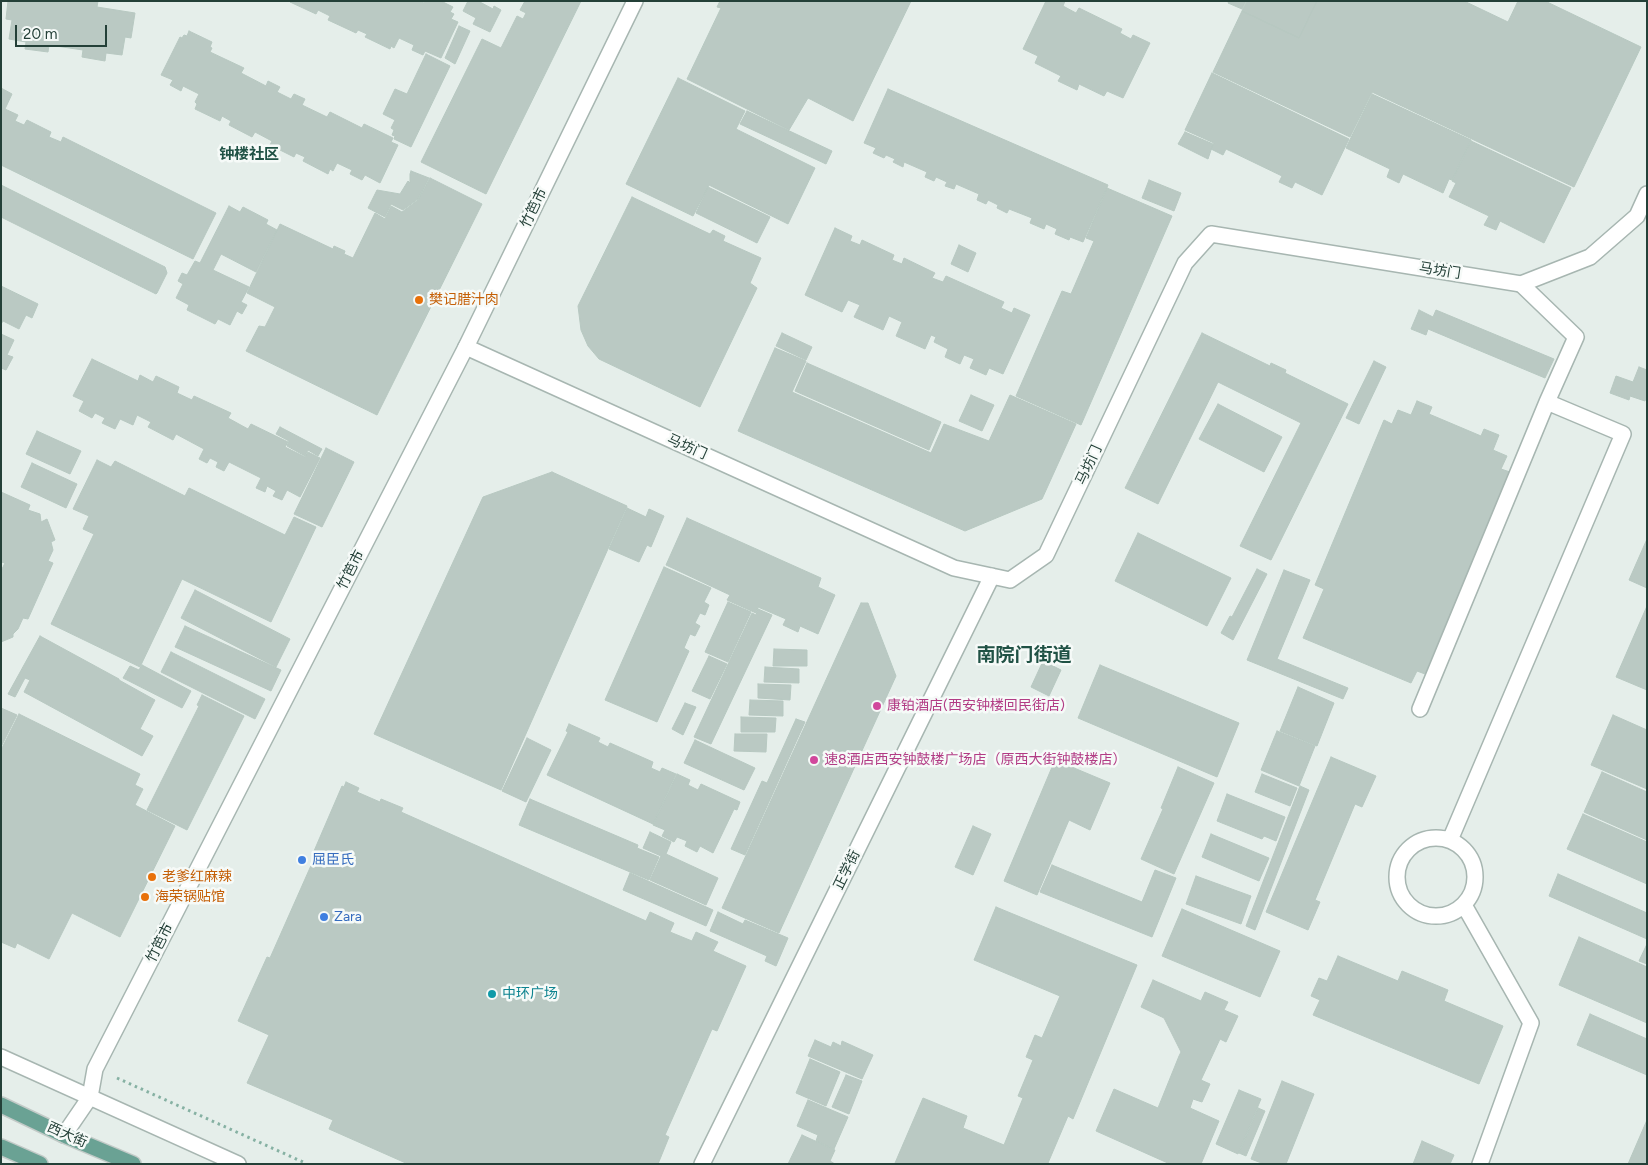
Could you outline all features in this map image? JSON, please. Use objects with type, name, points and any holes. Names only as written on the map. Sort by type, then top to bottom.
[{"type":"main road","name":"西大街","points":[[1,1105],[64,1135],[133,1164]]},
{"type":"main road","points":[[1,1147],[40,1164]]},
{"type":"street","name":"竹笆市","points":[[64,1135],[90,1097],[95,1069],[466,347],[635,1]]},
{"type":"street","points":[[1420,709],[1547,402],[1576,337],[1521,284],[1590,257],[1642,218],[1647,194]]},
{"type":"street","name":"马坊门","points":[[466,347],[954,568],[1010,580],[1046,555],[1185,263],[1210,234],[1521,284]]},
{"type":"street","points":[[1450,840],[1623,434],[1547,402]]},
{"type":"street","name":"正学街","points":[[702,1164],[992,576]]},
{"type":"street","points":[[1436,838],[1450,840],[1464,849],[1473,862],[1475,877],[1473,892],[1464,905],[1452,913],[1436,916],[1422,913],[1409,905],[1400,892],[1397,877],[1400,862],[1408,849],[1421,841],[1436,838]]},
{"type":"street","points":[[1464,905],[1531,1023],[1480,1164]]},
{"type":"street","points":[[1,1057],[238,1164]]},
{"type":"path","points":[[95,1069],[303,1162]]},
{"type":"building","points":[[8,1],[98,1],[97,7],[135,13],[131,38],[125,37],[122,55],[106,53],[105,61],[82,57],[83,50],[49,45],[48,52],[25,49],[26,42],[9,39],[12,20],[6,19]]},
{"type":"building","points":[[419,1],[424,3],[425,1],[441,1],[453,7],[450,12],[454,14],[451,19],[458,22],[441,58],[425,51],[423,55],[412,50],[414,45],[399,38],[394,48],[391,46],[390,49],[365,37],[367,34],[358,30],[356,33],[328,20],[330,16],[318,10],[316,14],[290,2]]},
{"type":"building","points":[[468,1],[478,1],[493,9],[494,6],[501,10],[490,32],[473,24],[476,18],[463,11]]},
{"type":"building","points":[[525,1],[581,1],[486,194],[421,162],[482,39],[501,48],[517,16],[523,19],[526,13],[520,10]]},
{"type":"building","points":[[720,1],[911,1],[853,121],[808,98],[789,130],[687,79],[721,8],[717,7]]},
{"type":"building","points":[[1046,1],[1065,1],[1063,6],[1076,13],[1079,8],[1122,29],[1120,33],[1131,39],[1133,35],[1150,43],[1123,98],[1107,91],[1104,96],[1079,84],[1077,90],[1058,81],[1061,76],[1035,63],[1038,56],[1023,49]]},
{"type":"building","points":[[1229,1],[1246,1],[1242,9],[1228,3]]},
{"type":"building","points":[[1247,1],[1317,1],[1299,38],[1242,11]]},
{"type":"building","points":[[1317,1],[1464,1],[1508,22],[1518,1],[1545,1],[1641,47],[1574,187],[1372,92],[1350,137],[1213,72],[1242,11],[1299,38]]},
{"type":"building","points":[[459,26],[470,31],[455,64],[445,58]]},
{"type":"building","points":[[189,31],[212,42],[210,52],[244,68],[241,73],[266,86],[268,81],[280,87],[277,92],[291,99],[294,94],[305,99],[302,105],[327,117],[330,112],[362,128],[364,124],[393,138],[391,142],[398,145],[380,183],[365,175],[362,180],[350,174],[352,170],[337,163],[333,171],[330,169],[328,174],[303,161],[305,157],[296,153],[294,157],[270,145],[272,141],[255,132],[252,137],[229,125],[231,121],[222,116],[220,121],[195,109],[197,104],[195,102],[199,94],[183,86],[181,91],[170,85],[173,80],[161,75],[180,37],[187,36]]},
{"type":"building","points":[[426,54],[450,66],[411,147],[394,139],[395,136],[392,135],[394,130],[391,128],[395,120],[383,114],[395,89],[407,94]]},
{"type":"building","points":[[1212,73],[1349,139],[1322,195],[1295,182],[1292,188],[1279,182],[1282,176],[1226,149],[1223,155],[1211,149],[1214,143],[1185,130]]},
{"type":"building","points":[[678,78],[745,111],[736,129],[815,168],[788,224],[709,185],[693,216],[626,184]]},
{"type":"building","points":[[1,88],[12,94],[5,109],[18,115],[15,121],[24,125],[27,120],[51,132],[49,137],[61,142],[63,137],[216,213],[193,259],[1,165]]},
{"type":"building","points":[[888,89],[1108,185],[1083,242],[1070,237],[1069,240],[1055,234],[1057,229],[1046,224],[1044,229],[1030,223],[1032,218],[1009,209],[1007,213],[997,208],[998,205],[988,200],[986,204],[977,200],[979,194],[956,184],[954,189],[945,186],[947,182],[936,177],[934,181],[925,177],[927,172],[904,162],[903,167],[893,162],[895,159],[886,155],[884,158],[873,153],[876,148],[864,143]]},
{"type":"building","points":[[1372,94],[1471,140],[1452,180],[1449,179],[1443,193],[1403,174],[1399,183],[1387,177],[1390,169],[1346,148]]},
{"type":"building","points":[[747,111],[832,151],[826,164],[740,124]]},
{"type":"building","points":[[1185,132],[1213,144],[1208,159],[1178,144]]},
{"type":"building","points":[[1471,141],[1571,188],[1544,243],[1500,221],[1496,230],[1484,225],[1489,216],[1449,197],[1456,183],[1452,181]]},
{"type":"building","points":[[411,171],[429,178],[418,199],[403,210],[391,204],[385,217],[368,208],[377,190],[400,194],[408,181],[410,183]]},
{"type":"building","points":[[430,178],[482,204],[377,415],[246,351],[259,326],[265,327],[275,307],[247,293],[280,224],[333,249],[334,246],[345,251],[344,254],[353,258],[375,213],[385,219],[391,206],[402,212],[418,200]]},
{"type":"building","points":[[1149,180],[1181,193],[1174,211],[1142,198]]},
{"type":"building","points":[[1,185],[165,267],[167,273],[157,293],[1,217]]},
{"type":"building","points":[[708,187],[770,217],[757,243],[696,213]]},
{"type":"building","points":[[1107,188],[1172,216],[1081,425],[1016,396],[1062,291],[1071,294],[1094,241],[1086,238]]},
{"type":"building","points":[[632,197],[710,234],[713,230],[725,236],[723,241],[761,258],[750,283],[757,288],[700,407],[599,359],[588,346],[581,330],[578,306]]},
{"type":"building","points":[[229,206],[240,212],[243,207],[268,220],[266,224],[277,230],[256,272],[221,254],[213,270],[249,287],[241,302],[247,305],[242,314],[237,311],[230,325],[218,319],[215,324],[187,310],[189,305],[176,298],[183,284],[178,281],[182,273],[187,275],[195,261],[200,263]]},
{"type":"building","points":[[835,228],[852,236],[850,241],[860,245],[862,240],[894,255],[892,260],[902,264],[904,258],[935,273],[932,278],[943,282],[946,276],[1004,302],[1001,308],[1012,313],[1014,308],[1030,315],[1003,374],[989,368],[986,375],[970,368],[974,359],[964,355],[960,364],[945,357],[948,349],[934,342],[936,337],[931,335],[925,349],[896,336],[902,322],[889,316],[883,330],[854,317],[860,305],[848,300],[842,312],[805,295]]},
{"type":"building","points":[[959,245],[976,253],[968,272],[951,264]]},
{"type":"building","points":[[1,286],[38,304],[32,318],[26,315],[19,329],[3,321],[1,324]]},
{"type":"building","points":[[1419,310],[1433,317],[1436,310],[1554,359],[1545,378],[1428,329],[1426,335],[1411,329]]},
{"type":"building","points":[[782,333],[812,347],[806,360],[776,346]]},
{"type":"building","points":[[1202,333],[1270,366],[1271,363],[1286,370],[1285,373],[1348,404],[1271,560],[1240,546],[1301,423],[1218,382],[1158,504],[1125,488]]},
{"type":"building","points":[[1,334],[14,340],[7,355],[13,357],[6,370],[1,368]]},
{"type":"building","points":[[775,348],[806,361],[792,392],[931,453],[944,424],[989,441],[1010,395],[1076,424],[1042,499],[965,531],[738,431]]},
{"type":"building","points":[[92,359],[138,381],[140,375],[153,382],[156,376],[179,387],[177,393],[192,400],[194,396],[231,413],[228,418],[248,429],[251,424],[288,442],[285,447],[305,457],[308,452],[320,458],[300,497],[287,490],[282,500],[273,496],[276,491],[267,486],[265,492],[256,488],[261,478],[229,462],[224,471],[216,467],[218,462],[210,458],[207,463],[199,459],[204,449],[176,434],[173,440],[148,427],[151,422],[137,415],[133,425],[120,419],[115,429],[102,423],[105,418],[95,413],[92,418],[79,411],[84,401],[73,396]]},
{"type":"building","points":[[1374,361],[1386,367],[1359,424],[1346,418]]},
{"type":"building","points":[[807,363],[941,422],[929,450],[795,391]]},
{"type":"building","points":[[1639,367],[1647,370],[1647,396],[1645,401],[1630,396],[1629,400],[1610,393],[1616,376],[1633,382]]},
{"type":"building","points":[[971,395],[994,405],[982,431],[959,421]]},
{"type":"building","points":[[1417,401],[1432,407],[1429,414],[1481,436],[1484,429],[1499,435],[1493,450],[1507,456],[1501,469],[1510,472],[1425,674],[1417,671],[1411,683],[1303,638],[1324,589],[1315,585],[1384,420],[1392,424],[1398,410],[1411,415]]},
{"type":"building","points":[[1218,404],[1282,437],[1264,472],[1199,439]]},
{"type":"building","points":[[280,427],[322,449],[318,456],[308,450],[305,456],[287,446],[289,441],[276,434]]},
{"type":"building","points":[[37,431],[81,451],[70,474],[26,454]]},
{"type":"building","points":[[326,448],[354,462],[322,527],[294,514]]},
{"type":"building","points":[[97,460],[111,467],[115,461],[185,496],[189,488],[285,535],[294,517],[316,527],[271,622],[182,579],[140,667],[51,624],[94,534],[83,529],[89,516],[73,509]]},
{"type":"building","points":[[32,463],[77,484],[66,508],[21,487]]},
{"type":"building","points":[[552,472],[627,506],[501,790],[374,734],[483,497]]},
{"type":"building","points":[[1,492],[30,505],[28,510],[40,514],[41,522],[47,519],[55,540],[51,542],[53,550],[48,561],[53,563],[28,619],[23,618],[13,637],[1,642],[1,571],[5,563],[1,562]]},
{"type":"building","points":[[627,508],[646,517],[649,509],[664,516],[651,547],[647,545],[639,562],[609,549]]},
{"type":"building","points":[[687,518],[821,578],[818,587],[835,595],[818,634],[800,626],[798,632],[783,625],[786,619],[758,607],[756,613],[727,600],[730,595],[666,565]]},
{"type":"building","points":[[1138,533],[1231,578],[1207,626],[1115,581]]},
{"type":"building","points":[[1647,539],[1647,588],[1629,580]]},
{"type":"building","points":[[664,567],[711,588],[704,602],[709,605],[705,615],[700,613],[695,623],[700,626],[695,636],[690,634],[684,648],[689,651],[657,722],[605,700]]},
{"type":"building","points":[[1257,569],[1267,574],[1233,640],[1221,633],[1230,616],[1232,617]]},
{"type":"building","points":[[1284,570],[1310,580],[1277,659],[1348,688],[1343,699],[1247,660]]},
{"type":"building","points":[[195,590],[290,639],[276,667],[181,618]]},
{"type":"building","points":[[728,602],[751,612],[728,662],[705,652]]},
{"type":"building","points":[[861,603],[868,603],[896,676],[779,933],[722,908]]},
{"type":"building","points":[[1647,606],[1647,690],[1616,677]]},
{"type":"building","points":[[758,609],[772,615],[711,744],[694,737],[752,613],[756,615]]},
{"type":"building","points":[[185,626],[281,670],[271,691],[175,647]]},
{"type":"building","points":[[40,636],[155,700],[140,729],[153,736],[142,756],[24,692],[30,680],[25,678],[15,697],[8,694]]},
{"type":"building","points":[[774,649],[807,650],[807,666],[773,666]]},
{"type":"building","points":[[171,652],[265,699],[255,719],[161,672]]},
{"type":"building","points":[[709,656],[727,664],[710,699],[692,691]]},
{"type":"building","points":[[1043,661],[1061,670],[1049,696],[1031,687]]},
{"type":"building","points":[[142,665],[191,691],[182,708],[123,678],[130,666],[139,670]]},
{"type":"building","points":[[1100,665],[1239,723],[1217,777],[1078,718]]},
{"type":"building","points":[[765,667],[799,669],[799,683],[764,682]]},
{"type":"building","points":[[758,684],[791,685],[790,700],[758,698]]},
{"type":"building","points":[[1298,687],[1334,703],[1317,746],[1280,731]]},
{"type":"building","points":[[202,695],[244,716],[187,830],[147,810],[199,706],[197,705]]},
{"type":"building","points":[[750,700],[783,701],[783,716],[749,715]]},
{"type":"building","points":[[685,703],[696,707],[683,735],[672,729]]},
{"type":"building","points":[[1,708],[17,715],[1,747]]},
{"type":"building","points":[[19,714],[140,774],[135,785],[143,789],[135,805],[175,826],[120,937],[72,913],[49,959],[17,943],[15,948],[1,942],[1,750]]},
{"type":"building","points":[[1613,715],[1647,730],[1647,789],[1591,765]]},
{"type":"building","points":[[741,717],[776,718],[775,732],[741,732]]},
{"type":"building","points":[[796,719],[805,722],[745,855],[731,849],[762,781],[767,783]]},
{"type":"building","points":[[569,724],[600,738],[598,742],[608,747],[610,743],[653,762],[651,768],[660,772],[662,768],[676,774],[653,824],[547,775],[568,732],[566,731]]},
{"type":"building","points":[[1277,731],[1315,746],[1299,786],[1261,770]]},
{"type":"building","points":[[735,734],[767,734],[766,752],[734,751]]},
{"type":"building","points":[[527,738],[551,750],[526,802],[502,791]]},
{"type":"building","points":[[695,740],[755,768],[744,790],[684,763]]},
{"type":"building","points":[[1331,757],[1376,776],[1362,807],[1355,804],[1315,900],[1320,902],[1308,930],[1266,912]]},
{"type":"building","points":[[1055,760],[1110,783],[1090,830],[1069,820],[1037,895],[1004,881]]},
{"type":"building","points":[[1178,767],[1214,783],[1174,874],[1141,859],[1163,809],[1161,808]]},
{"type":"building","points":[[1602,772],[1647,792],[1647,840],[1584,812]]},
{"type":"building","points":[[677,774],[690,780],[688,785],[698,790],[701,784],[740,802],[737,810],[734,809],[713,853],[700,846],[697,852],[685,846],[687,841],[677,837],[674,842],[662,836],[665,830],[653,825]]},
{"type":"building","points":[[1262,774],[1297,788],[1290,806],[1255,792]]},
{"type":"building","name":"中环广场","points":[[346,782],[359,788],[357,792],[380,802],[381,799],[403,808],[401,812],[646,921],[650,912],[674,923],[670,932],[692,941],[696,932],[718,942],[713,951],[746,966],[717,1031],[712,1029],[665,1135],[669,1137],[658,1164],[408,1164],[329,1129],[333,1120],[247,1083],[269,1035],[238,1021],[267,957],[270,958],[317,852],[314,851],[342,786],[344,787]]},
{"type":"building","points":[[1300,786],[1309,790],[1255,930],[1246,926]]},
{"type":"building","points":[[1227,794],[1285,817],[1276,841],[1264,836],[1262,839],[1217,821]]},
{"type":"building","points":[[530,799],[638,845],[637,848],[659,857],[649,880],[519,825]]},
{"type":"building","points":[[1583,814],[1647,842],[1647,884],[1567,849]]},
{"type":"building","points":[[973,826],[991,834],[973,875],[955,867]]},
{"type":"building","points":[[650,832],[671,842],[666,854],[718,878],[706,905],[650,880],[661,856],[643,848]]},
{"type":"building","points":[[1211,834],[1269,858],[1259,881],[1202,857]]},
{"type":"building","points":[[1052,865],[1142,902],[1155,870],[1176,878],[1152,937],[1040,892]]},
{"type":"building","points":[[630,873],[713,910],[706,926],[623,890]]},
{"type":"building","points":[[1558,874],[1647,913],[1647,939],[1549,896]]},
{"type":"building","points":[[1196,876],[1251,896],[1241,924],[1186,904]]},
{"type":"building","points":[[996,907],[1137,965],[1073,1119],[1068,1116],[1048,1163],[1050,1164],[897,1164],[895,1163],[923,1098],[967,1116],[963,1128],[1004,1145],[1023,1098],[1018,1096],[1033,1060],[1026,1057],[1035,1035],[1042,1038],[1060,996],[974,960]]},
{"type":"building","points":[[1182,909],[1280,951],[1260,997],[1162,956]]},
{"type":"building","points":[[718,912],[743,924],[745,920],[788,938],[776,966],[765,961],[767,956],[710,931]]},
{"type":"building","points":[[1579,937],[1647,967],[1647,1023],[1559,985]]},
{"type":"building","points":[[1647,944],[1647,964],[1639,961]]},
{"type":"building","points":[[1338,956],[1398,981],[1402,971],[1448,990],[1444,1001],[1503,1026],[1479,1084],[1313,1015],[1320,1000],[1311,996],[1319,978],[1327,981]]},
{"type":"building","points":[[1153,980],[1201,1001],[1205,992],[1228,1002],[1224,1010],[1238,1016],[1226,1042],[1220,1039],[1201,1080],[1210,1084],[1202,1102],[1193,1099],[1190,1108],[1219,1121],[1201,1164],[1170,1164],[1096,1131],[1114,1089],[1158,1108],[1181,1052],[1164,1018],[1141,1007]]},
{"type":"building","points":[[1590,1014],[1647,1039],[1647,1075],[1577,1045]]},
{"type":"building","points":[[815,1040],[831,1047],[833,1042],[841,1046],[842,1041],[873,1055],[862,1079],[808,1056]]},
{"type":"building","points":[[810,1059],[840,1072],[826,1106],[796,1093]]},
{"type":"building","points":[[846,1075],[862,1081],[849,1114],[832,1107]]},
{"type":"building","points":[[1282,1081],[1314,1094],[1286,1164],[1264,1164],[1251,1159]]},
{"type":"building","points":[[1239,1090],[1261,1099],[1238,1154],[1216,1144]]},
{"type":"building","points":[[808,1100],[848,1117],[834,1149],[816,1141],[818,1135],[797,1126]]},
{"type":"building","points":[[1258,1108],[1265,1111],[1246,1156],[1239,1153]]},
{"type":"building","points":[[1647,1120],[1647,1164],[1628,1164]]},
{"type":"building","points":[[802,1135],[835,1150],[830,1161],[835,1164],[788,1164]]},
{"type":"building","points":[[1422,1141],[1454,1155],[1450,1164],[1413,1164]]},
{"type":"place","name":"樊记腊汁肉","points":[[419,300]]},
{"type":"place","name":"康铂酒店(西安钟楼回民街店)","points":[[877,706]]},
{"type":"place","name":"速8酒店西安钟鼓楼广场店（原西大街钟鼓楼店）","points":[[814,760]]},
{"type":"place","name":"屈臣氏","points":[[302,860]]},
{"type":"place","name":"老爹红麻辣","points":[[152,877]]},
{"type":"place","name":"海荣锅贴馆","points":[[145,897]]},
{"type":"place","name":"Zara","points":[[324,917]]},
{"type":"place","name":"中环广场","points":[[492,994]]},
{"type":"district","name":"钟楼社区","points":[[249,155]]},
{"type":"district","name":"南院门街道","points":[[1024,655]]}]
